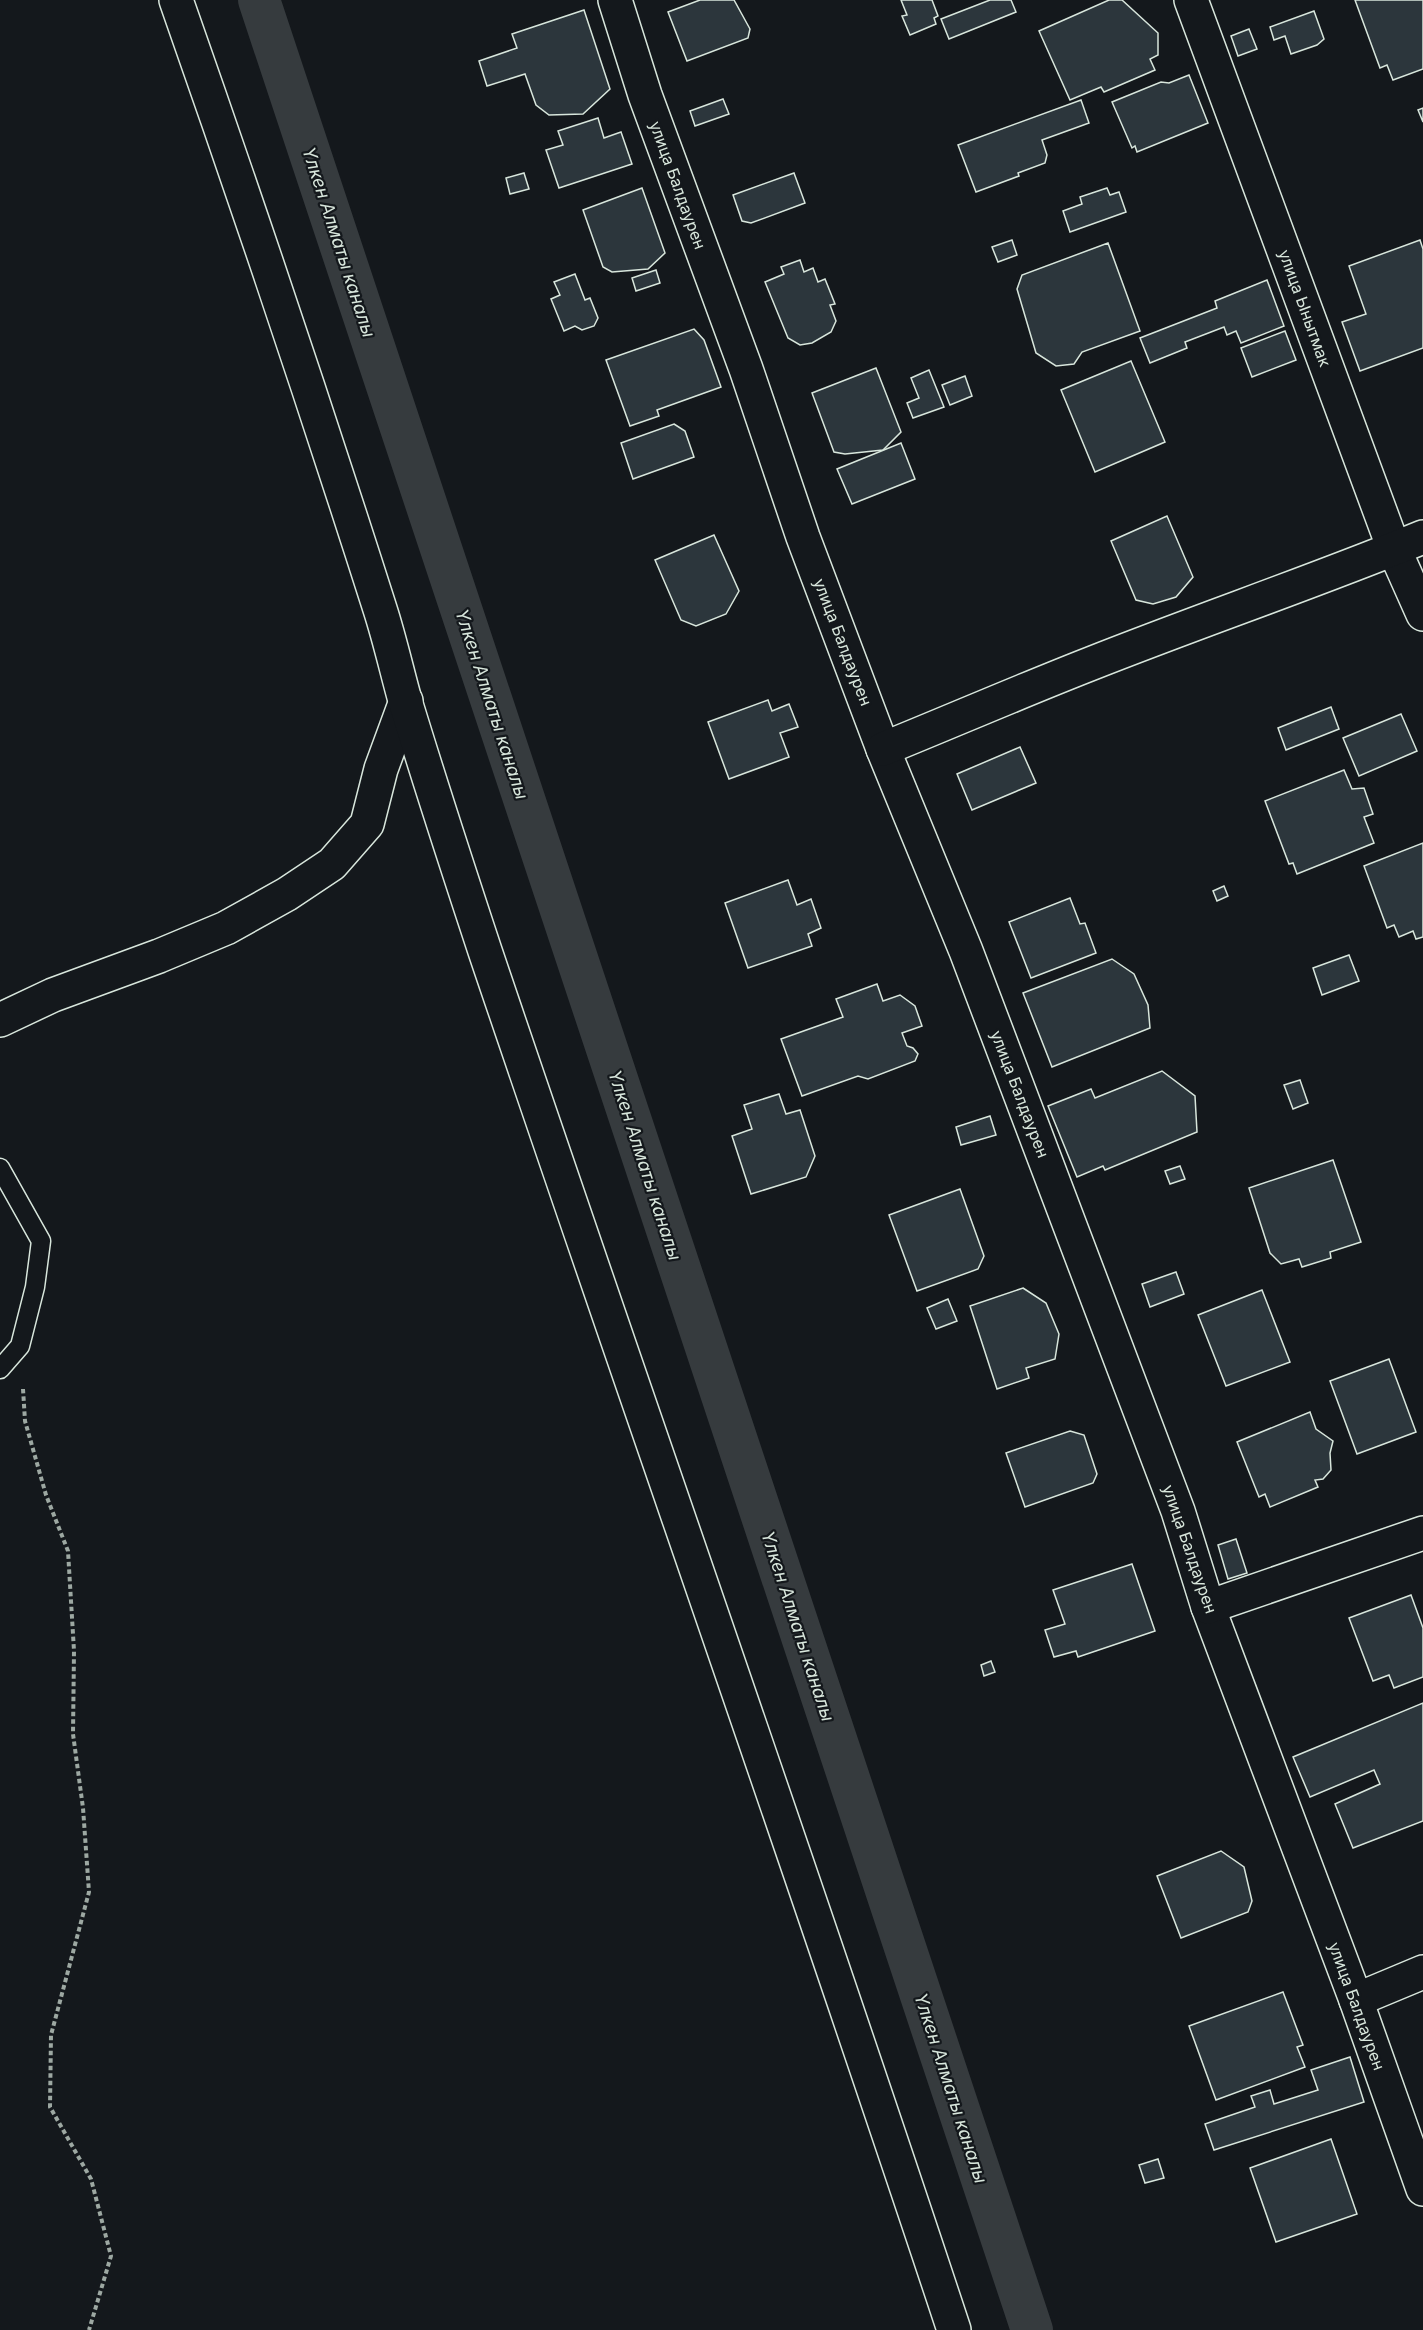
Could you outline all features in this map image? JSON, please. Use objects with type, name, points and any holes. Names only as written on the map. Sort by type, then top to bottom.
[{"type":"street","points":[[176,0],[342,491],[489,963],[831,1961],[954,2330]]},
{"type":"street","name":"улица Балдаурен","points":[[615,0],[645,95],[746,369],[803,537],[883,749],[966,951],[1170,1489],[1208,1607],[1356,2000],[1423,2189]]},
{"type":"street","name":"улица Ынытмак","points":[[1191,0],[1408,543],[1423,614]]},
{"type":"street","points":[[883,749],[1089,664],[1408,543]]},
{"type":"street","points":[[0,1020],[53,995],[159,956],[226,928],[287,894],[332,864],[367,824],[381,769],[406,701]]},
{"type":"street","points":[[1208,1607],[1423,1533]]},
{"type":"street","points":[[1356,2000],[1423,1972]]},
{"type":"lane","points":[[0,1168],[41,1241],[35,1287],[20,1346],[0,1369]]},
{"type":"path","points":[[20,1346],[25,1420],[46,1495],[68,1551],[74,1651],[73,1734],[83,1808],[89,1892],[51,2035],[50,2107],[91,2179],[111,2256],[89,2330]]},
{"type":"building","points":[[700,0],[734,0],[750,29],[748,38],[687,61],[668,12]]},
{"type":"building","points":[[901,0],[932,0],[938,16],[934,18],[936,24],[910,35],[902,16],[907,15]]},
{"type":"building","points":[[990,0],[1011,0],[1016,12],[949,39],[941,19]]},
{"type":"building","points":[[1109,0],[1122,0],[1158,33],[1158,55],[1150,59],[1155,70],[1104,92],[1101,87],[1070,100],[1039,31]]},
{"type":"building","points":[[1355,0],[1423,0],[1423,69],[1393,80],[1387,65],[1380,68]]},
{"type":"building","points":[[584,10],[610,89],[583,114],[549,115],[536,105],[525,74],[487,86],[479,61],[517,48],[512,34]]},
{"type":"building","points":[[1314,11],[1324,39],[1317,45],[1291,54],[1285,36],[1274,40],[1270,27]]},
{"type":"building","points":[[1249,29],[1257,49],[1238,56],[1231,36]]},
{"type":"building","points":[[1189,75],[1208,123],[1137,152],[1135,146],[1132,148],[1112,102],[1161,82],[1169,83]]},
{"type":"building","points":[[723,99],[729,114],[695,126],[690,111]]},
{"type":"building","points":[[1081,100],[1089,123],[1042,140],[1047,155],[1045,163],[1018,173],[1019,176],[976,192],[958,145]]},
{"type":"building","points":[[1423,108],[1423,122],[1418,110]]},
{"type":"building","points":[[598,118],[604,138],[621,132],[632,164],[559,188],[546,150],[563,145],[558,131]]},
{"type":"building","points":[[524,173],[529,189],[510,194],[506,178]]},
{"type":"building","points":[[794,173],[805,203],[751,223],[742,221],[733,195]]},
{"type":"building","points":[[642,188],[665,253],[648,269],[612,272],[603,267],[583,210]]},
{"type":"building","points":[[1107,188],[1110,195],[1119,192],[1126,212],[1070,232],[1063,211],[1082,204],[1080,197]]},
{"type":"building","points":[[1012,240],[1017,255],[998,262],[992,247]]},
{"type":"building","points":[[1420,240],[1423,249],[1423,348],[1360,371],[1342,322],[1366,314],[1349,266]]},
{"type":"building","points":[[1108,243],[1140,331],[1082,352],[1074,364],[1056,366],[1036,353],[1017,289],[1022,275]]},
{"type":"building","points":[[800,260],[804,272],[813,268],[818,282],[825,279],[835,304],[830,305],[836,321],[831,332],[812,343],[800,345],[788,338],[765,282],[784,274],[781,267]]},
{"type":"building","points":[[656,270],[660,283],[636,291],[632,278]]},
{"type":"building","points":[[575,274],[585,300],[590,298],[598,318],[594,326],[582,330],[575,326],[564,331],[551,299],[560,295],[554,282]]},
{"type":"building","points":[[1267,280],[1284,326],[1241,343],[1236,331],[1227,335],[1224,327],[1185,342],[1187,348],[1150,363],[1140,338],[1217,308],[1215,301]]},
{"type":"building","points":[[694,329],[704,340],[721,387],[657,410],[659,416],[630,426],[606,360]]},
{"type":"building","points":[[1285,331],[1296,360],[1252,377],[1241,348]]},
{"type":"building","points":[[1131,361],[1165,442],[1095,472],[1061,390]]},
{"type":"building","points":[[876,368],[901,432],[883,450],[845,454],[834,452],[812,393]]},
{"type":"building","points":[[929,370],[944,407],[913,418],[907,403],[919,398],[911,378]]},
{"type":"building","points":[[965,376],[972,396],[950,405],[942,385]]},
{"type":"building","points":[[674,424],[685,431],[694,457],[633,479],[621,443]]},
{"type":"building","points":[[901,443],[915,479],[852,504],[837,469]]},
{"type":"building","points":[[1167,516],[1193,577],[1176,597],[1153,604],[1136,600],[1111,541]]},
{"type":"building","points":[[714,535],[739,591],[726,614],[696,626],[681,620],[655,560]]},
{"type":"building","points":[[768,700],[772,711],[789,704],[798,727],[780,733],[789,757],[729,779],[708,722]]},
{"type":"building","points":[[1331,707],[1339,729],[1286,750],[1278,728]]},
{"type":"building","points":[[1401,714],[1417,751],[1359,776],[1343,738]]},
{"type":"building","points":[[1020,747],[1036,783],[972,810],[957,774]]},
{"type":"building","points":[[1344,770],[1352,789],[1364,788],[1373,814],[1364,817],[1374,843],[1297,874],[1293,863],[1289,864],[1265,801]]},
{"type":"building","points":[[1423,843],[1423,937],[1416,939],[1413,931],[1399,937],[1394,925],[1387,928],[1364,866]]},
{"type":"building","points":[[788,880],[797,905],[811,899],[821,928],[808,934],[812,946],[748,968],[725,903]]},
{"type":"building","points":[[1224,886],[1228,896],[1217,901],[1213,891]]},
{"type":"building","points":[[1070,898],[1080,924],[1085,923],[1096,953],[1031,978],[1009,922]]},
{"type":"building","points":[[1349,955],[1359,981],[1322,995],[1313,968]]},
{"type":"building","points":[[1112,959],[1134,974],[1148,1005],[1150,1028],[1052,1067],[1023,993]]},
{"type":"building","points":[[877,984],[883,1001],[900,995],[915,1006],[922,1026],[902,1033],[907,1046],[913,1048],[918,1054],[915,1061],[868,1079],[858,1076],[802,1096],[781,1039],[843,1017],[836,999]]},
{"type":"building","points":[[1162,1071],[1195,1096],[1197,1132],[1105,1170],[1103,1166],[1077,1177],[1048,1106],[1091,1089],[1095,1098]]},
{"type":"building","points":[[1300,1080],[1308,1103],[1293,1109],[1284,1085]]},
{"type":"building","points":[[779,1094],[786,1114],[800,1110],[815,1156],[806,1177],[751,1194],[732,1136],[752,1129],[744,1105]]},
{"type":"building","points":[[990,1116],[996,1135],[961,1145],[956,1127]]},
{"type":"building","points":[[1333,1160],[1361,1242],[1330,1252],[1331,1258],[1302,1267],[1299,1259],[1281,1264],[1270,1253],[1249,1188]]},
{"type":"building","points":[[1180,1166],[1185,1179],[1170,1184],[1165,1171]]},
{"type":"building","points":[[960,1189],[984,1256],[978,1269],[917,1291],[889,1215]]},
{"type":"building","points":[[1176,1272],[1184,1294],[1150,1307],[1142,1284]]},
{"type":"building","points":[[1023,1288],[1046,1303],[1059,1334],[1055,1359],[1026,1368],[1029,1378],[997,1389],[970,1306]]},
{"type":"building","points":[[1262,1290],[1290,1362],[1226,1386],[1198,1315]]},
{"type":"building","points":[[948,1299],[957,1321],[936,1329],[927,1308]]},
{"type":"building","points":[[1389,1359],[1416,1432],[1357,1454],[1330,1381]]},
{"type":"building","points":[[1310,1412],[1316,1429],[1333,1441],[1330,1453],[1331,1470],[1323,1479],[1315,1480],[1318,1487],[1270,1507],[1265,1494],[1259,1497],[1237,1442]]},
{"type":"building","points":[[1070,1431],[1084,1435],[1097,1474],[1093,1483],[1025,1507],[1006,1453]]},
{"type":"building","points":[[1236,1539],[1247,1573],[1228,1579],[1218,1545]]},
{"type":"building","points":[[1132,1564],[1155,1631],[1078,1657],[1076,1651],[1054,1657],[1045,1630],[1065,1624],[1053,1590]]},
{"type":"building","points":[[1411,1595],[1423,1628],[1423,1677],[1394,1688],[1389,1675],[1373,1681],[1349,1618]]},
{"type":"building","points":[[991,1661],[995,1672],[984,1676],[981,1665]]},
{"type":"building","points":[[1423,1703],[1423,1821],[1353,1848],[1335,1804],[1380,1784],[1374,1770],[1310,1797],[1293,1757]]},
{"type":"building","points":[[1221,1851],[1244,1867],[1252,1901],[1248,1912],[1181,1938],[1157,1876]]},
{"type":"building","points":[[1283,1992],[1303,2045],[1297,2047],[1305,2067],[1216,2100],[1189,2026]]},
{"type":"building","points":[[1350,2057],[1364,2102],[1214,2150],[1205,2124],[1255,2107],[1251,2096],[1270,2090],[1274,2104],[1318,2090],[1311,2070]]},
{"type":"building","points":[[1331,2139],[1357,2214],[1276,2242],[1250,2168]]},
{"type":"building","points":[[1158,2159],[1164,2178],[1145,2183],[1139,2165]]},
{"type":"waterway","name":"Үлкен Алматы каналы","points":[[259,0],[1032,2330]]}]
